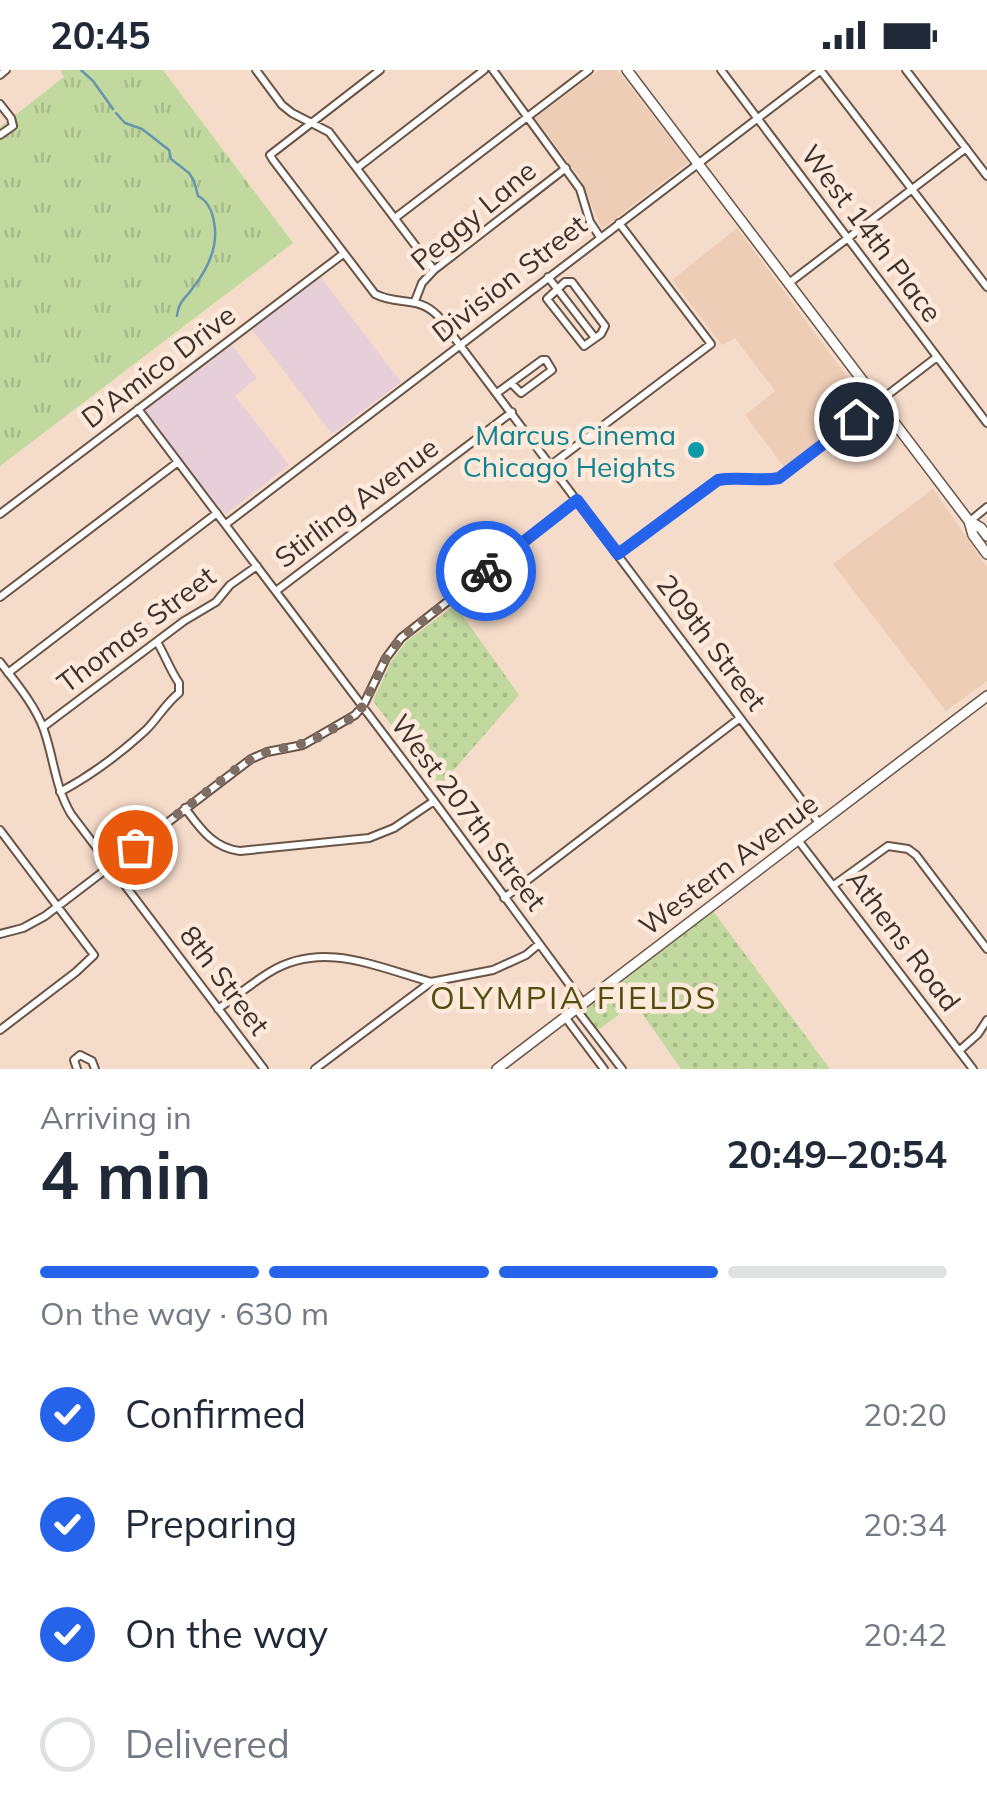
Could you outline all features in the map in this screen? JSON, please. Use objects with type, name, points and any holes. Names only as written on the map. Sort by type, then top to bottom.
[{"type":"main road","points":[[627,70],[969,521],[987,536]]},
{"type":"main road","points":[[969,521],[973,535],[987,554]]},
{"type":"main road","name":"Western Avenue","points":[[497,1069],[987,696]]},
{"type":"street","points":[[0,75],[6,70]]},
{"type":"street","points":[[268,70],[258,73],[282,105],[329,132],[434,270]]},
{"type":"street","points":[[380,70],[270,154],[375,294],[388,301],[415,302]]},
{"type":"street","points":[[357,168],[484,70]]},
{"type":"street","points":[[492,70],[580,189],[590,222],[600,236]]},
{"type":"street","points":[[395,218],[588,70]]},
{"type":"street","name":"West 14th Place","points":[[721,70],[987,423]]},
{"type":"street","points":[[821,70],[987,288]]},
{"type":"street","name":"Division Street","points":[[226,524],[821,70]]},
{"type":"street","points":[[906,70],[987,176]]},
{"type":"street","points":[[0,104],[13,126],[0,135]]},
{"type":"street","points":[[789,283],[966,148]]},
{"type":"street","name":"Peggy Lane","points":[[415,302],[422,283],[434,270],[566,168]]},
{"type":"street","points":[[552,465],[711,344],[619,223]]},
{"type":"street","name":"D'Amico Drive","points":[[0,514],[343,254]]},
{"type":"street","points":[[548,277],[595,338]]},
{"type":"street","points":[[569,282],[580,292],[605,326],[595,338],[584,346],[580,344],[549,303],[549,296],[569,282]]},
{"type":"street","name":"209th Street","points":[[415,302],[434,310],[820,823]]},
{"type":"street","points":[[618,554],[718,480],[779,478],[937,357]]},
{"type":"street","points":[[497,394],[511,383],[542,360],[552,367],[521,394],[511,383]]},
{"type":"street","name":"West 207th Street","points":[[138,409],[539,944],[622,1069]]},
{"type":"street","name":"Stirling Avenue","points":[[276,590],[512,412]]},
{"type":"street","points":[[0,597],[178,461]]},
{"type":"street","points":[[0,934],[23,928],[58,906],[251,759],[310,742],[352,718],[363,706],[386,658],[401,638],[577,500]]},
{"type":"street","points":[[969,521],[987,508]]},
{"type":"street","points":[[8,673],[218,514]]},
{"type":"street","name":"Thomas Street","points":[[43,727],[184,621],[216,602],[230,585],[257,566]]},
{"type":"street","points":[[60,792],[143,733],[179,693],[180,683],[157,641]]},
{"type":"street","name":"8th Street","points":[[0,662],[43,727],[60,792],[71,814],[264,1069]]},
{"type":"street","points":[[504,898],[740,718]]},
{"type":"street","points":[[185,808],[212,840],[240,851],[369,838],[394,828],[434,801]]},
{"type":"street","points":[[0,830],[94,955],[0,1030]]},
{"type":"street","name":"Athens Road","points":[[798,840],[972,1069]]},
{"type":"street","points":[[834,885],[888,846],[908,849],[987,950]]},
{"type":"street","points":[[315,1069],[431,982],[493,970],[526,955],[539,944]]},
{"type":"street","points":[[218,1010],[271,971],[313,956],[336,955],[431,982]]},
{"type":"street","points":[[565,1017],[604,1069]]},
{"type":"street","points":[[959,1051],[987,1020]]},
{"type":"street","points":[[77,1069],[74,1060],[80,1055],[92,1061],[95,1069]]},
{"type":"shaded area","points":[[599,70],[617,70],[689,162],[602,229],[580,178],[535,118]]},
{"type":"shaded area","points":[[737,228],[867,404],[784,467],[745,415],[775,391],[735,338],[722,345],[672,280]]},
{"type":"shaded area","points":[[319,275],[401,382],[332,434],[251,328]]},
{"type":"shaded area","points":[[230,343],[257,378],[235,396],[289,465],[225,515],[144,411]]},
{"type":"shaded area","points":[[933,489],[987,567],[987,681],[946,711],[833,564]]},
{"type":"green space","points":[[60,70],[163,70],[293,243],[0,466],[0,127],[64,77]]},
{"type":"green space","points":[[455,605],[519,695],[439,787],[373,701],[391,662],[407,641]]},
{"type":"green space","points":[[713,911],[830,1069],[681,1069],[635,1003],[595,1032],[584,1017],[584,1009]]},
{"type":"waterway","points":[[81,70],[113,109]]},
{"type":"waterway","points":[[116,113],[125,123],[142,129],[169,150],[171,159],[189,173],[198,196],[212,214],[215,240],[211,257],[180,304],[177,316]]},
{"type":"way so far","points":[[135,847],[244,763],[267,752],[310,742],[355,716],[401,638],[486,571]]},
{"type":"place","name":"Marcus Cinema Chicago Heights","points":[[696,450]]},
{"type":"district","name":"OLYMPIA FIELDS","points":[[574,997]]},
{"type":"route","points":[[486,571],[577,500],[618,554],[718,480],[779,478],[856,419]]}]
